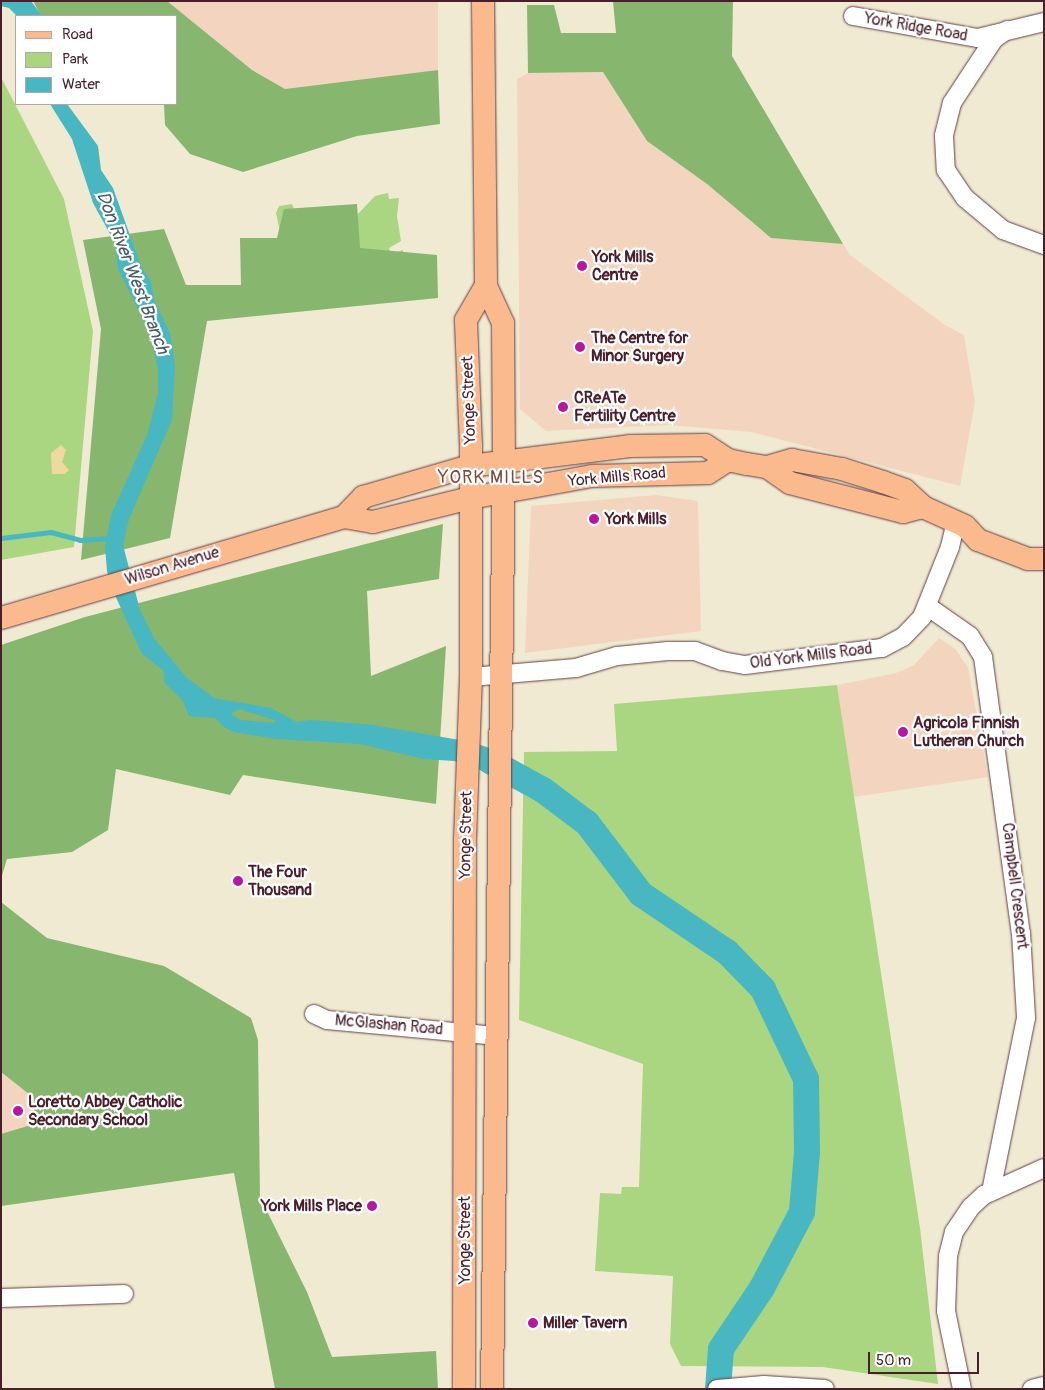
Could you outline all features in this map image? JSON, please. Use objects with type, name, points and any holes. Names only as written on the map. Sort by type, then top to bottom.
[{"type":"main road","name":"Yonge Street","points":[[483,1],[486,286],[503,323],[504,460],[497,840],[492,1389]]},
{"type":"main road","name":"Yonge Street","points":[[464,1389],[465,840],[471,677],[470,466],[466,320],[486,286]]},
{"type":"main road","name":"York Mills Road","points":[[504,460],[659,444],[705,445],[728,460],[767,467],[790,483],[903,512],[923,507],[961,524],[978,540],[1028,559],[1042,558]]},
{"type":"main road","name":"Wilson Avenue","points":[[344,516],[364,497],[470,466],[504,460]]},
{"type":"main road","name":"York Mills Road","points":[[504,491],[592,476],[708,473],[728,460]]},
{"type":"main road","name":"Wilson Avenue","points":[[1,618],[344,516],[373,522],[504,491]]},
{"type":"street","name":"York Ridge Road","points":[[853,16],[978,38],[1044,22]]},
{"type":"street","name":"York Ridge Road","points":[[1007,30],[994,39],[952,103],[944,136],[946,170],[965,198],[1003,230],[1044,245]]},
{"type":"street","name":"Old York Mills Road","points":[[471,677],[576,668],[617,656],[668,651],[695,651],[722,661],[745,664],[876,649],[908,633],[927,606],[961,524]]},
{"type":"street","name":"Campbell Crescent","points":[[927,606],[970,636],[983,657],[1021,933],[1026,1018],[991,1191]]},
{"type":"street","name":"McGlashan Road","points":[[314,1014],[328,1020],[495,1036]]},
{"type":"street","points":[[962,1389],[947,1322],[948,1256],[960,1220],[991,1191],[1044,1168]]},
{"type":"street","points":[[1,1298],[124,1294]]},
{"type":"street","points":[[717,1389],[750,1386],[825,1389]]},
{"type":"street","points":[[1032,1389],[1044,1386]]},
{"type":"shaded area","points":[[167,1],[438,1],[438,70],[285,89],[252,70]]},
{"type":"shaded area","points":[[603,72],[647,141],[707,184],[771,238],[843,244],[850,255],[945,325],[964,335],[975,402],[960,486],[751,432],[669,425],[546,431],[520,409],[517,79],[528,73]]},
{"type":"shaded area","points":[[656,495],[698,501],[701,631],[525,653],[531,506]]},
{"type":"shaded area","points":[[939,638],[955,649],[968,667],[988,777],[854,797],[837,685],[896,673],[914,665]]},
{"type":"shaded area","name":"Loretto Abbey Catholic Secondary School","points":[[1,1072],[34,1098],[34,1124],[1,1134]]},
{"type":"green space","points":[[33,1],[167,1],[252,70],[285,89],[438,70],[440,124],[357,136],[243,172],[190,154],[165,125],[164,105],[178,105],[178,15],[40,15]]},
{"type":"green space","points":[[613,1],[733,1],[732,56],[843,244],[771,238],[707,184],[647,141],[603,72],[528,73],[527,5],[554,5],[561,33],[616,33]]},
{"type":"green space","points":[[1,77],[64,199],[93,331],[74,547],[1,560]]},
{"type":"green space","points":[[388,193],[389,199],[399,198],[397,216],[401,241],[389,248],[391,254],[403,250],[407,281],[281,237],[276,213],[279,206],[292,204],[294,209],[355,217],[375,196]]},
{"type":"green space","points":[[357,204],[360,248],[437,255],[438,298],[207,321],[170,538],[81,560],[101,329],[83,240],[164,229],[186,285],[241,285],[240,238],[277,238],[284,209]]},
{"type":"green space","points":[[443,524],[439,579],[367,591],[371,676],[446,646],[436,804],[243,775],[230,795],[116,769],[108,830],[72,852],[7,859],[1,879],[1,645],[85,617]]},
{"type":"green space","points":[[837,685],[920,1228],[938,1384],[823,1367],[681,1366],[670,1344],[673,1276],[595,1271],[600,1193],[621,1194],[622,1187],[639,1187],[643,1064],[519,1020],[524,752],[617,751],[614,704]]},
{"type":"green space","points":[[1,902],[47,938],[164,966],[251,1018],[258,1040],[260,1197],[307,1292],[332,1357],[436,1351],[438,1389],[275,1389],[234,1173],[1,1206],[1,1134],[34,1124],[34,1098],[1,1072]]},
{"type":"sand","points":[[61,445],[66,450],[62,462],[69,470],[65,474],[52,474],[51,453]]},
{"type":"water","points":[[1,1],[31,1],[41,15],[16,15],[9,8],[1,6]]},
{"type":"water","points":[[51,105],[68,105],[98,146],[101,170],[113,188],[141,266],[151,282],[154,300],[170,333],[175,366],[172,420],[129,519],[123,545],[140,610],[154,638],[186,677],[214,698],[271,708],[297,722],[311,720],[373,725],[471,742],[496,750],[521,778],[492,774],[454,761],[424,759],[360,744],[276,739],[234,732],[225,728],[215,718],[189,716],[183,701],[164,682],[164,671],[142,654],[113,591],[107,571],[105,547],[111,515],[147,435],[158,394],[158,369],[150,333],[118,269],[115,243],[93,203],[72,139]],"holes":[[[239,709],[274,720],[275,723],[241,720],[231,714]]]},
{"type":"waterway","points":[[1,538],[51,532],[80,540],[111,538]]},
{"type":"waterway","name":"Don River West Branch","points":[[490,761],[543,790],[587,823],[641,894],[727,952],[763,989],[806,1079],[807,1152],[802,1212],[762,1288],[721,1349],[718,1389]]},
{"type":"place","name":"York Mills Centre","points":[[582,266]]},
{"type":"place","name":"The Centre for Minor Surgery","points":[[580,347]]},
{"type":"place","name":"CReATe Fertility Centre","points":[[563,407]]},
{"type":"place","name":"York Mills","points":[[594,519]]},
{"type":"place","name":"Agricola Finnish Lutheran Church","points":[[903,732]]},
{"type":"place","name":"The Four Thousand","points":[[238,881]]},
{"type":"place","name":"Loretto Abbey Catholic Secondary School","points":[[18,1111]]},
{"type":"place","name":"York Mills Place","points":[[372,1206]]},
{"type":"place","name":"Miller Tavern","points":[[533,1323]]},
{"type":"district","name":"YORK MILLS","points":[[491,478]]}]
